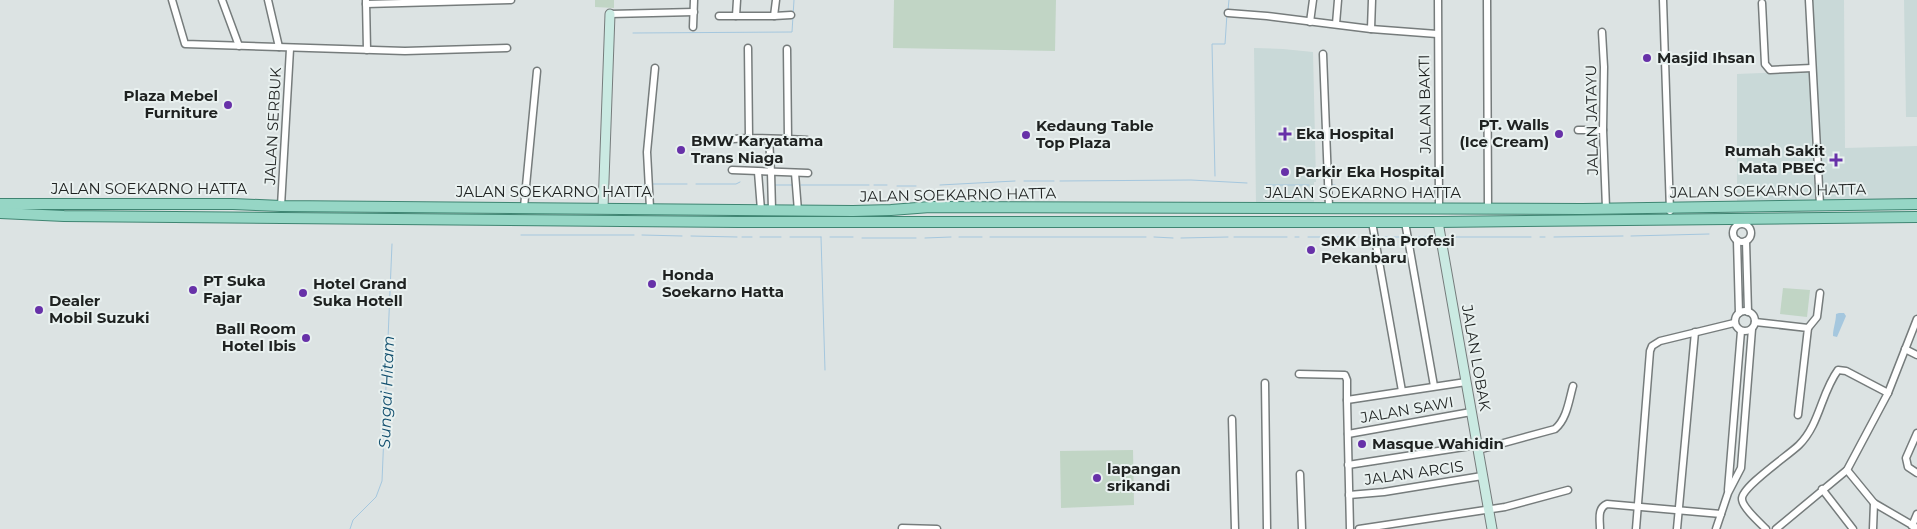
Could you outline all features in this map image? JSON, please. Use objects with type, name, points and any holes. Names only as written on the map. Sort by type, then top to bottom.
[{"type":"main road","points":[[603,208],[610,14]]},
{"type":"main road","name":"JALAN SOEKARNO HATTA","points":[[0,204],[233,204],[761,210],[891,210],[930,207],[1488,209],[1917,204]]},
{"type":"main road","points":[[430,207],[430,218]]},
{"type":"main road","points":[[1144,209],[1144,221]]},
{"type":"main road","name":"JALAN SOEKARNO HATTA","points":[[0,213],[64,216],[738,222],[1438,222],[1917,217]]},
{"type":"main road","name":"JALAN SOEKARNO HATTA","points":[[0,219],[12,213]]},
{"type":"main road","name":"JALAN LOBAK","points":[[1438,222],[1492,529]]},
{"type":"street","points":[[172,0],[185,44],[290,49],[405,51],[507,48]]},
{"type":"street","points":[[222,0],[239,46]]},
{"type":"street","points":[[268,0],[279,47]]},
{"type":"street","points":[[367,50],[366,2],[511,0]]},
{"type":"street","points":[[693,27],[694,0]]},
{"type":"street","points":[[736,16],[738,0]]},
{"type":"street","points":[[774,16],[776,0]]},
{"type":"street","points":[[1310,22],[1313,0]]},
{"type":"street","points":[[1336,24],[1338,0]]},
{"type":"street","points":[[1371,29],[1372,0]]},
{"type":"street","name":"JALAN BAKTI","points":[[1438,0],[1439,208]]},
{"type":"street","points":[[1487,0],[1488,209]]},
{"type":"street","points":[[1663,0],[1670,220]]},
{"type":"street","points":[[1809,0],[1820,205]]},
{"type":"street","points":[[1762,3],[1765,64],[1767,68],[1770,70],[1812,68]]},
{"type":"street","points":[[610,14],[694,12]]},
{"type":"street","points":[[1228,13],[1371,29],[1437,34]]},
{"type":"street","points":[[719,16],[791,15]]},
{"type":"street","name":"JALAN JATAYU","points":[[1602,32],[1606,208]]},
{"type":"street","points":[[748,48],[749,138]]},
{"type":"street","name":"JALAN SERBUK","points":[[281,206],[290,49]]},
{"type":"street","points":[[787,49],[788,139]]},
{"type":"street","points":[[1323,54],[1328,207]]},
{"type":"street","points":[[650,208],[647,152],[655,68]]},
{"type":"street","points":[[524,207],[537,72]]},
{"type":"street","points":[[1578,130],[1603,130]]},
{"type":"street","points":[[733,139],[807,140]]},
{"type":"street","points":[[768,139],[772,210]]},
{"type":"street","points":[[732,170],[808,173]]},
{"type":"street","points":[[758,172],[761,210]]},
{"type":"street","points":[[795,173],[798,210]]},
{"type":"street","points":[[1723,220],[1737,240],[1739,313]]},
{"type":"street","points":[[1748,312],[1746,241],[1758,220]]},
{"type":"street","points":[[1372,222],[1402,391]]},
{"type":"street","points":[[1406,222],[1434,386]]},
{"type":"street","points":[[1732,234],[1733,228],[1740,223],[1748,226],[1751,234]]},
{"type":"street","points":[[1737,240],[1746,241]]},
{"type":"street","points":[[1798,414],[1808,328],[1816,317],[1820,292]]},
{"type":"street","points":[[1716,529],[1728,494],[1742,465],[1752,329],[1755,322],[1753,316],[1748,312],[1739,313],[1735,317],[1734,323],[1741,331],[1752,329]]},
{"type":"street","points":[[1776,529],[1847,470],[1888,393],[1917,319]]},
{"type":"street","points":[[1755,322],[1808,328]]},
{"type":"street","points":[[1636,529],[1650,351],[1655,342],[1734,323]]},
{"type":"street","points":[[1728,494],[1741,331]]},
{"type":"street","points":[[1677,529],[1695,332]]},
{"type":"street","points":[[1905,349],[1917,355]]},
{"type":"street","points":[[1766,529],[1744,505],[1742,499],[1744,492],[1777,462],[1794,450],[1808,435],[1838,370],[1846,371],[1888,393]]},
{"type":"street","points":[[1299,374],[1345,375],[1347,380],[1350,529]]},
{"type":"street","points":[[1348,400],[1466,382]]},
{"type":"street","points":[[1265,383],[1267,529]]},
{"type":"street","points":[[1348,465],[1478,448],[1555,429],[1560,425],[1566,413],[1573,386]]},
{"type":"street","name":"JALAN SAWI","points":[[1348,434],[1471,412]]},
{"type":"street","points":[[1232,419],[1235,529]]},
{"type":"street","points":[[1917,433],[1906,458],[1908,468],[1917,473]]},
{"type":"street","points":[[1847,470],[1874,503],[1915,527],[1917,514]]},
{"type":"street","points":[[1300,474],[1302,529]]},
{"type":"street","name":"JALAN ARCIS","points":[[1349,495],[1384,492],[1482,476]]},
{"type":"street","points":[[1822,489],[1854,529]]},
{"type":"street","points":[[1359,529],[1409,525],[1518,504],[1568,490]]},
{"type":"street","points":[[1873,529],[1874,503]]},
{"type":"street","points":[[1600,529],[1600,512],[1603,506],[1608,504],[1721,514]]},
{"type":"street","points":[[902,528],[937,529]]},
{"type":"shaded area","points":[[1813,0],[1844,0],[1845,148],[1917,146],[1917,202],[1737,204],[1737,74],[1816,71]]},
{"type":"shaded area","points":[[1904,0],[1917,0],[1917,117],[1906,117]]},
{"type":"shaded area","name":"Eka Hospital","points":[[1254,48],[1313,52],[1316,182],[1314,182],[1314,206],[1256,205]]},
{"type":"green space","points":[[595,0],[614,0],[614,8],[595,7]]},
{"type":"green space","points":[[894,0],[1056,0],[1055,51],[893,48]]},
{"type":"green space","points":[[1783,288],[1810,290],[1807,317],[1780,314]]},
{"type":"green space","name":"lapangan srikandi","points":[[1133,450],[1134,505],[1061,508],[1060,451]]},
{"type":"water","points":[[1844,313],[1846,316],[1837,337],[1833,336],[1833,333],[1836,314]]},
{"type":"waterway","points":[[633,33],[792,32],[794,0]]},
{"type":"waterway","points":[[1228,10],[1229,0]]},
{"type":"waterway","points":[[1215,176],[1212,44],[1225,44],[1227,14]]},
{"type":"waterway","points":[[1060,181],[1191,180],[1247,183]]},
{"type":"waterway","points":[[940,185],[1015,181]]},
{"type":"waterway","points":[[1024,181],[1054,181]]},
{"type":"waterway","points":[[696,184],[736,184],[740,182]]},
{"type":"waterway","points":[[652,184],[687,184]]},
{"type":"waterway","points":[[632,185],[644,185]]},
{"type":"waterway","points":[[775,185],[793,185]]},
{"type":"waterway","points":[[801,185],[869,185]]},
{"type":"waterway","points":[[874,185],[887,185]]},
{"type":"waterway","points":[[1266,185],[1309,185]]},
{"type":"waterway","points":[[897,186],[916,186]]},
{"type":"waterway","points":[[1631,236],[1709,234]]},
{"type":"waterway","points":[[521,235],[634,235]]},
{"type":"waterway","points":[[642,235],[682,236]]},
{"type":"waterway","points":[[691,236],[737,237]]},
{"type":"waterway","points":[[1412,237],[1436,236]]},
{"type":"waterway","points":[[1554,237],[1623,236]]},
{"type":"waterway","points":[[742,237],[752,237]]},
{"type":"waterway","points":[[760,237],[781,237]]},
{"type":"waterway","points":[[790,237],[821,237]]},
{"type":"waterway","points":[[821,237],[825,370]]},
{"type":"waterway","points":[[830,237],[853,237]]},
{"type":"waterway","points":[[925,238],[951,237]]},
{"type":"waterway","points":[[959,237],[982,237]]},
{"type":"waterway","points":[[990,237],[1146,237]]},
{"type":"waterway","points":[[1154,237],[1173,238]]},
{"type":"waterway","points":[[1181,238],[1228,237]]},
{"type":"waterway","points":[[1234,237],[1287,237]]},
{"type":"waterway","points":[[1308,237],[1344,237]]},
{"type":"waterway","points":[[1359,237],[1370,237]]},
{"type":"waterway","points":[[1379,237],[1404,237]]},
{"type":"waterway","points":[[1445,237],[1531,237]]},
{"type":"waterway","points":[[1540,237],[1545,237]]},
{"type":"waterway","points":[[862,238],[916,238]]},
{"type":"waterway","name":"Sungai Hitam","points":[[350,529],[353,520],[376,497],[382,481],[392,244]]},
{"type":"place","name":"Masjid Ihsan","points":[[1647,58]]},
{"type":"place","name":"Plaza Mebel Furniture","points":[[228,105]]},
{"type":"place","name":"Eka Hospital","points":[[1285,134]]},
{"type":"place","name":"PT. Walls (Ice Cream)","points":[[1559,134]]},
{"type":"place","name":"Kedaung Table Top Plaza","points":[[1026,135]]},
{"type":"place","name":"BMW Karyatama Trans Niaga","points":[[681,150]]},
{"type":"place","name":"Rumah Sakit Mata PBEC","points":[[1836,160]]},
{"type":"place","name":"Parkir Eka Hospital","points":[[1285,172]]},
{"type":"place","name":"SMK Bina Profesi Pekanbaru","points":[[1311,250]]},
{"type":"place","name":"Honda Soekarno Hatta","points":[[652,284]]},
{"type":"place","name":"PT Suka Fajar","points":[[193,290]]},
{"type":"place","name":"Hotel Grand Suka Hotell","points":[[303,293]]},
{"type":"place","name":"Dealer Mobil Suzuki","points":[[39,310]]},
{"type":"place","name":"Ball Room Hotel Ibis","points":[[306,338]]},
{"type":"place","name":"Masque Wahidin","points":[[1362,444]]},
{"type":"place","name":"lapangan srikandi","points":[[1097,478]]}]
